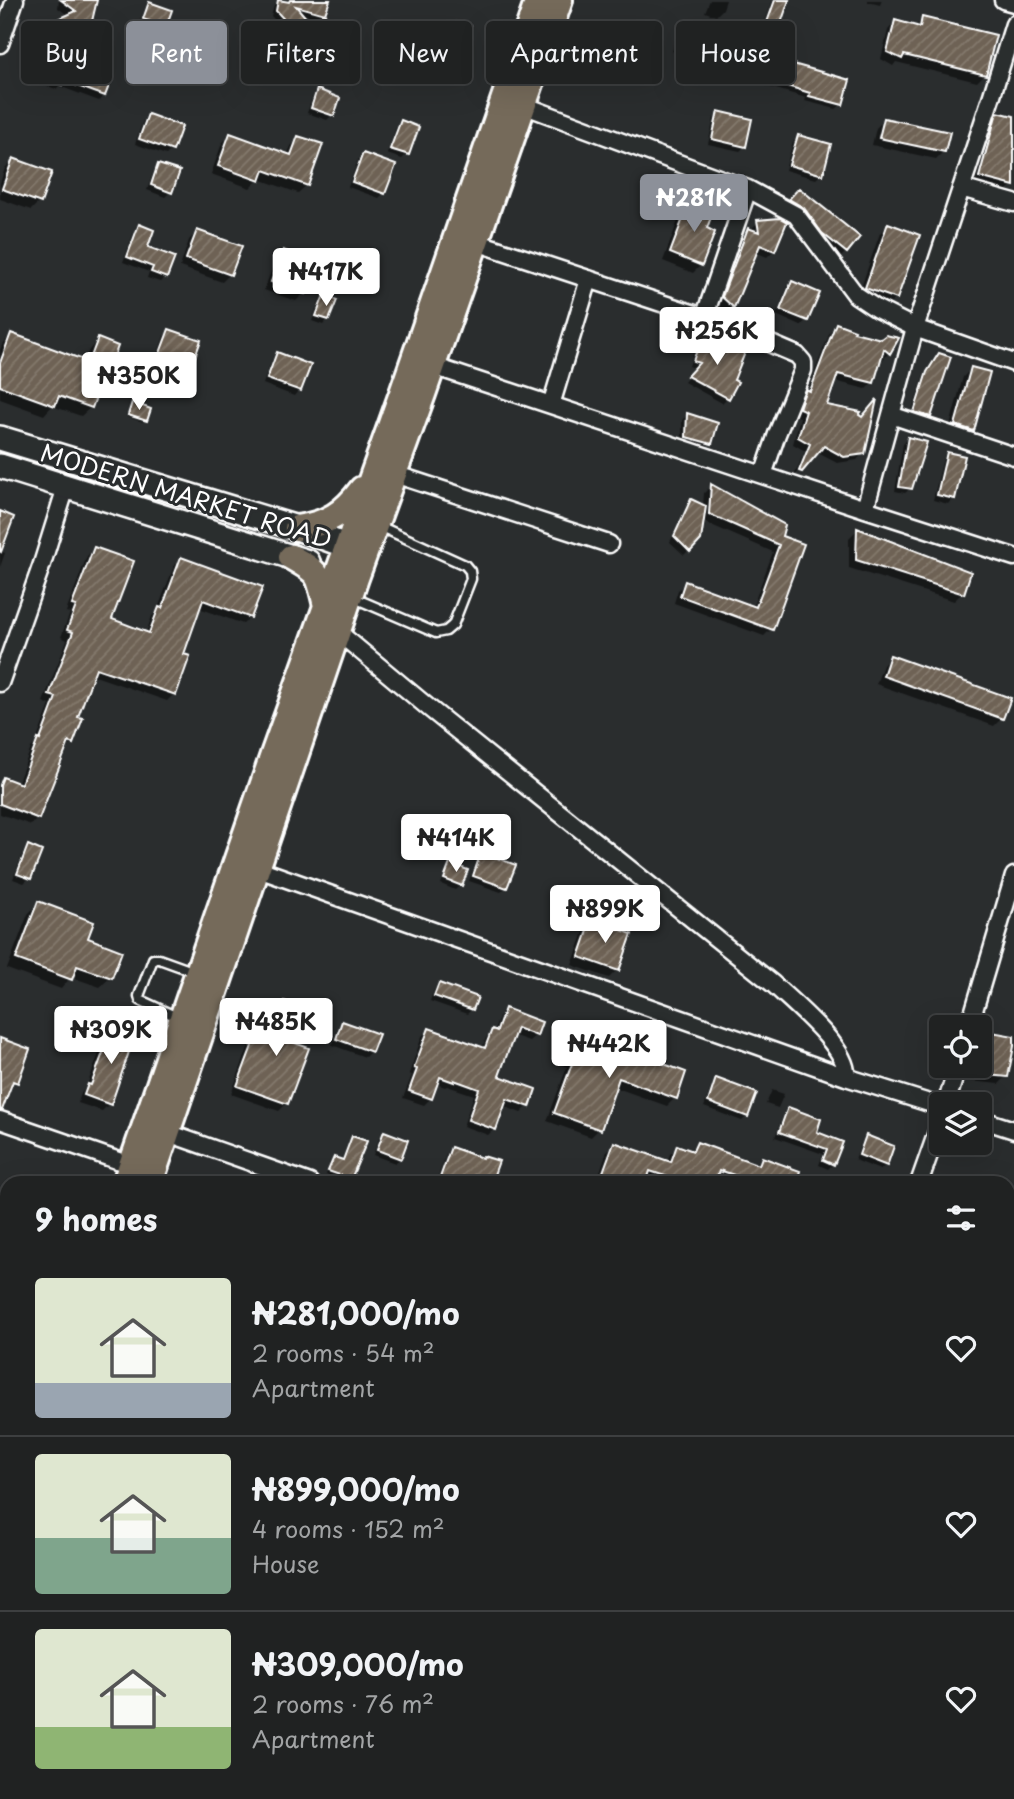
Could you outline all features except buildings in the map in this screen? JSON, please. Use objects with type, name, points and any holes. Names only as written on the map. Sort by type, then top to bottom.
[{"type":"main road","points":[[128,1174],[198,974],[247,865],[338,632],[356,549],[383,476],[538,0]]},
{"type":"main road","points":[[356,549],[376,524],[383,476],[433,366],[560,0]]},
{"type":"main road","points":[[297,528],[320,523],[343,511],[383,476]]},
{"type":"main road","points":[[291,557],[317,574],[326,606]]},
{"type":"main road","points":[[153,1176],[168,1133],[326,606],[348,582]]},
{"type":"street","points":[[0,44],[15,0]]},
{"type":"street","points":[[1003,0],[1014,3]]},
{"type":"street","points":[[865,509],[915,328],[1014,24]]},
{"type":"street","points":[[523,105],[748,189],[796,215],[856,295],[877,309],[915,328],[1014,363]]},
{"type":"street","points":[[961,188],[1014,202]]},
{"type":"street","points":[[704,317],[748,189]]},
{"type":"street","points":[[476,242],[704,317],[797,355],[803,362],[803,370],[763,475]]},
{"type":"street","points":[[551,405],[589,279]]},
{"type":"street","points":[[433,366],[1014,557]]},
{"type":"street","points":[[891,415],[1014,456]]},
{"type":"street","name":"MODERN MARKET ROAD","points":[[0,438],[297,528],[356,549]]},
{"type":"street","points":[[8,469],[25,447]]},
{"type":"street","name":"MODERN MARKET ROAD","points":[[8,469],[291,557],[348,582]]},
{"type":"street","points":[[383,476],[609,544]]},
{"type":"street","points":[[0,683],[66,487]]},
{"type":"street","points":[[338,632],[773,984],[839,1050],[846,1064],[846,1077]]},
{"type":"street","points":[[247,865],[846,1077],[929,1103]]},
{"type":"street","points":[[973,1015],[1014,876]]},
{"type":"street","points":[[0,1120],[128,1174]]},
{"type":"street","points":[[992,1123],[1014,1130]]},
{"type":"street","points":[[168,1133],[290,1176]]},
{"type":"street","points":[[921,1176],[929,1155]]},
{"type":"lane","points":[[348,582],[436,633],[446,631],[453,625],[471,579],[470,571],[464,565],[376,524]]},
{"type":"lane","points":[[182,1019],[140,1000],[139,996],[153,960],[198,974]]}]
